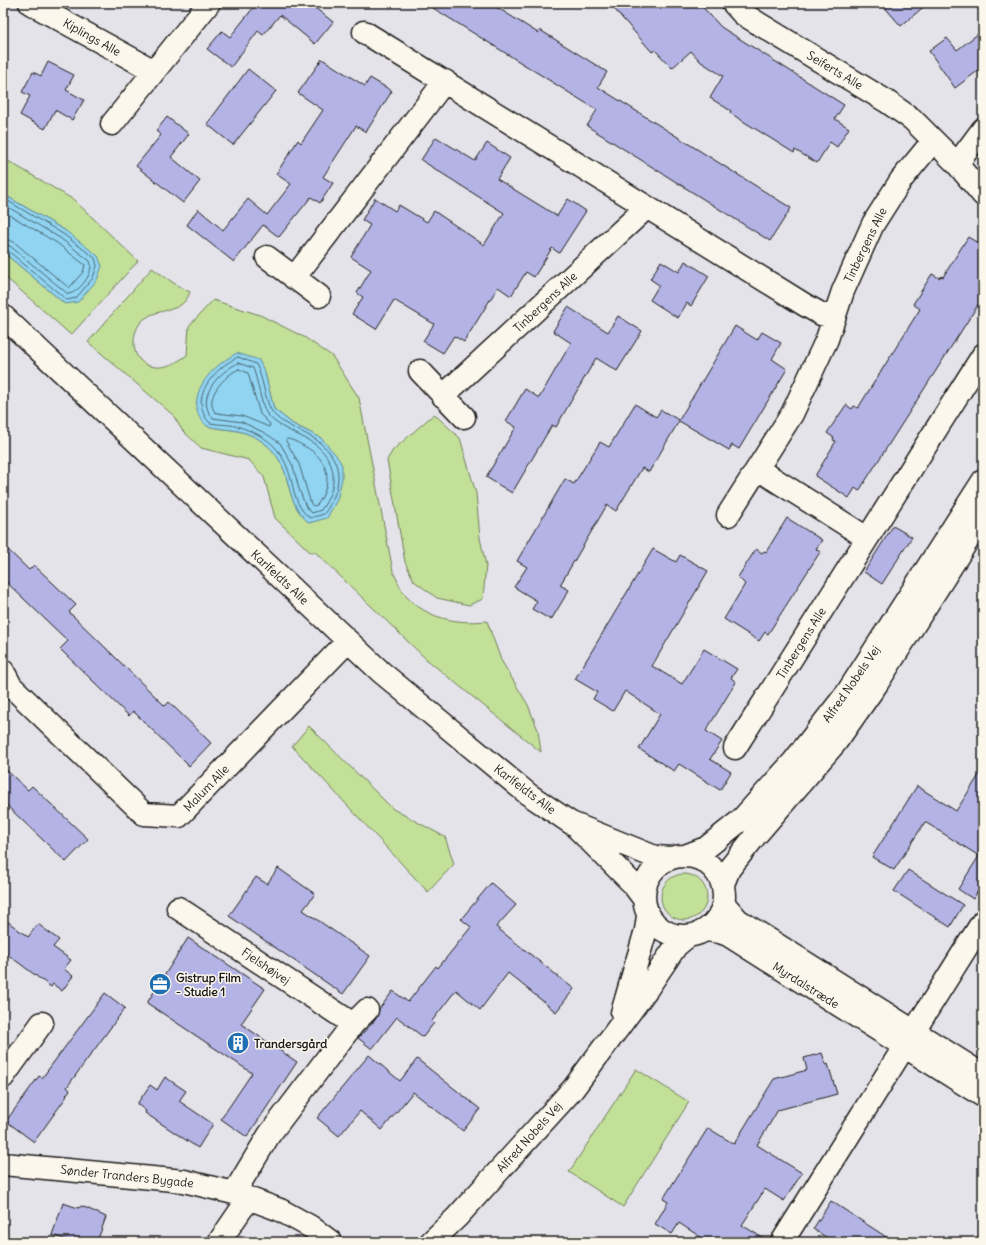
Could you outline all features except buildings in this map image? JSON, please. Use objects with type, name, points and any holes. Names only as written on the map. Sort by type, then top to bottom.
[{"type":"street","name":"Kiplings Alle","points":[[30,3],[154,71]]},
{"type":"street","points":[[112,124],[209,3]]},
{"type":"street","name":"Seiferts Alle","points":[[733,3],[743,14],[886,101],[912,119],[934,141]]},
{"type":"street","points":[[364,32],[445,81],[646,208],[805,305],[821,314],[834,317]]},
{"type":"street","points":[[294,278],[445,81]]},
{"type":"street","points":[[957,164],[983,129]]},
{"type":"street","points":[[934,141],[957,164],[983,195]]},
{"type":"street","name":"Tinbergens Alle","points":[[728,515],[792,414],[827,339],[854,264],[873,224],[900,180],[934,141]]},
{"type":"street","name":"Tinbergens Alle","points":[[444,396],[646,208]]},
{"type":"street","points":[[267,257],[319,296]]},
{"type":"street","name":"Karlfeldts Alle","points":[[3,316],[381,672],[528,794],[571,823],[632,883],[646,907]]},
{"type":"street","name":"Tinbergens Alle","points":[[735,748],[983,355]]},
{"type":"street","points":[[420,371],[464,417]]},
{"type":"street","points":[[758,469],[868,538]]},
{"type":"street","name":"Alfred Nobels Vej","points":[[678,857],[706,848],[741,820],[794,761],[848,693],[983,481]]},
{"type":"street","name":"Alfred Nobels Vej","points":[[723,894],[729,869],[836,742],[983,516]]},
{"type":"street","name":"Malum Alle","points":[[3,671],[11,686],[144,814],[179,816],[348,641]]},
{"type":"street","name":"Karlfeldts Alle","points":[[571,823],[655,857],[678,857]]},
{"type":"street","points":[[678,857],[697,858],[708,864],[717,873],[723,894],[714,924],[697,933],[676,936],[665,932],[656,925],[646,907],[645,886],[650,874],[659,864],[678,857]]},
{"type":"street","name":"Myrdalstræde","points":[[723,894],[738,920],[909,1038],[983,1096]]},
{"type":"street","name":"Alfred Nobels Vej","points":[[618,1026],[632,981],[646,907]]},
{"type":"street","name":"Fjelshøjvej","points":[[178,908],[360,1017],[269,1135],[241,1196]]},
{"type":"street","points":[[782,1242],[983,921]]},
{"type":"street","name":"Myrdalstræde","points":[[697,933],[720,932],[728,935],[909,1038],[983,1075]]},
{"type":"street","name":"Alfred Nobels Vej","points":[[431,1242],[457,1217],[572,1089],[647,989],[676,946],[697,933]]},
{"type":"street","points":[[3,1077],[42,1023]]},
{"type":"street","name":"Sønder Tranders Bygade","points":[[3,1164],[184,1181],[241,1196],[286,1214],[311,1227],[332,1242]]},
{"type":"street","points":[[219,1242],[241,1196]]},
{"type":"green space","points":[[3,158],[74,200],[138,261],[71,335],[3,275],[3,252],[65,304],[66,231],[3,194]]},
{"type":"green space","points":[[152,268],[178,286],[190,292],[186,300],[181,305],[147,317],[137,327],[134,340],[136,353],[139,359],[150,366],[165,366],[179,361],[187,355],[189,326],[213,300],[260,315],[304,337],[332,356],[359,398],[393,571],[400,587],[406,596],[415,604],[433,615],[464,622],[487,621],[501,660],[528,705],[538,730],[541,752],[426,659],[315,552],[310,552],[275,518],[264,477],[249,460],[201,448],[182,430],[173,415],[88,342]],"holes":[[[265,373],[274,409],[293,424],[321,438],[309,523],[300,513],[295,504],[280,462],[270,448],[263,442],[247,434],[207,426]]]},
{"type":"green space","points":[[434,414],[460,438],[476,493],[480,538],[486,565],[483,599],[469,605],[437,598],[414,581],[405,562],[387,460],[393,450]]},
{"type":"green space","points":[[309,726],[393,809],[445,837],[454,864],[428,892],[292,746]]},
{"type":"green space","points":[[684,874],[697,878],[703,884],[707,897],[703,910],[697,916],[684,920],[671,916],[665,910],[661,897],[665,884],[671,878]]},
{"type":"green space","points":[[636,1069],[689,1102],[623,1207],[569,1172]]},
{"type":"water","points":[[3,194],[66,231],[98,256],[102,266],[97,280],[78,302],[65,304],[3,252]]},
{"type":"water","points":[[237,353],[259,360],[265,373],[274,409],[293,424],[321,438],[336,455],[342,465],[342,479],[337,500],[327,518],[309,523],[304,518],[295,504],[280,462],[276,455],[263,442],[238,431],[207,426],[199,417],[197,404],[201,386],[213,370]]},
{"type":"place","name":"Gistrup Film - Studie 1","points":[[160,984]]},
{"type":"place","name":"Trandersgård","points":[[238,1043]]}]
